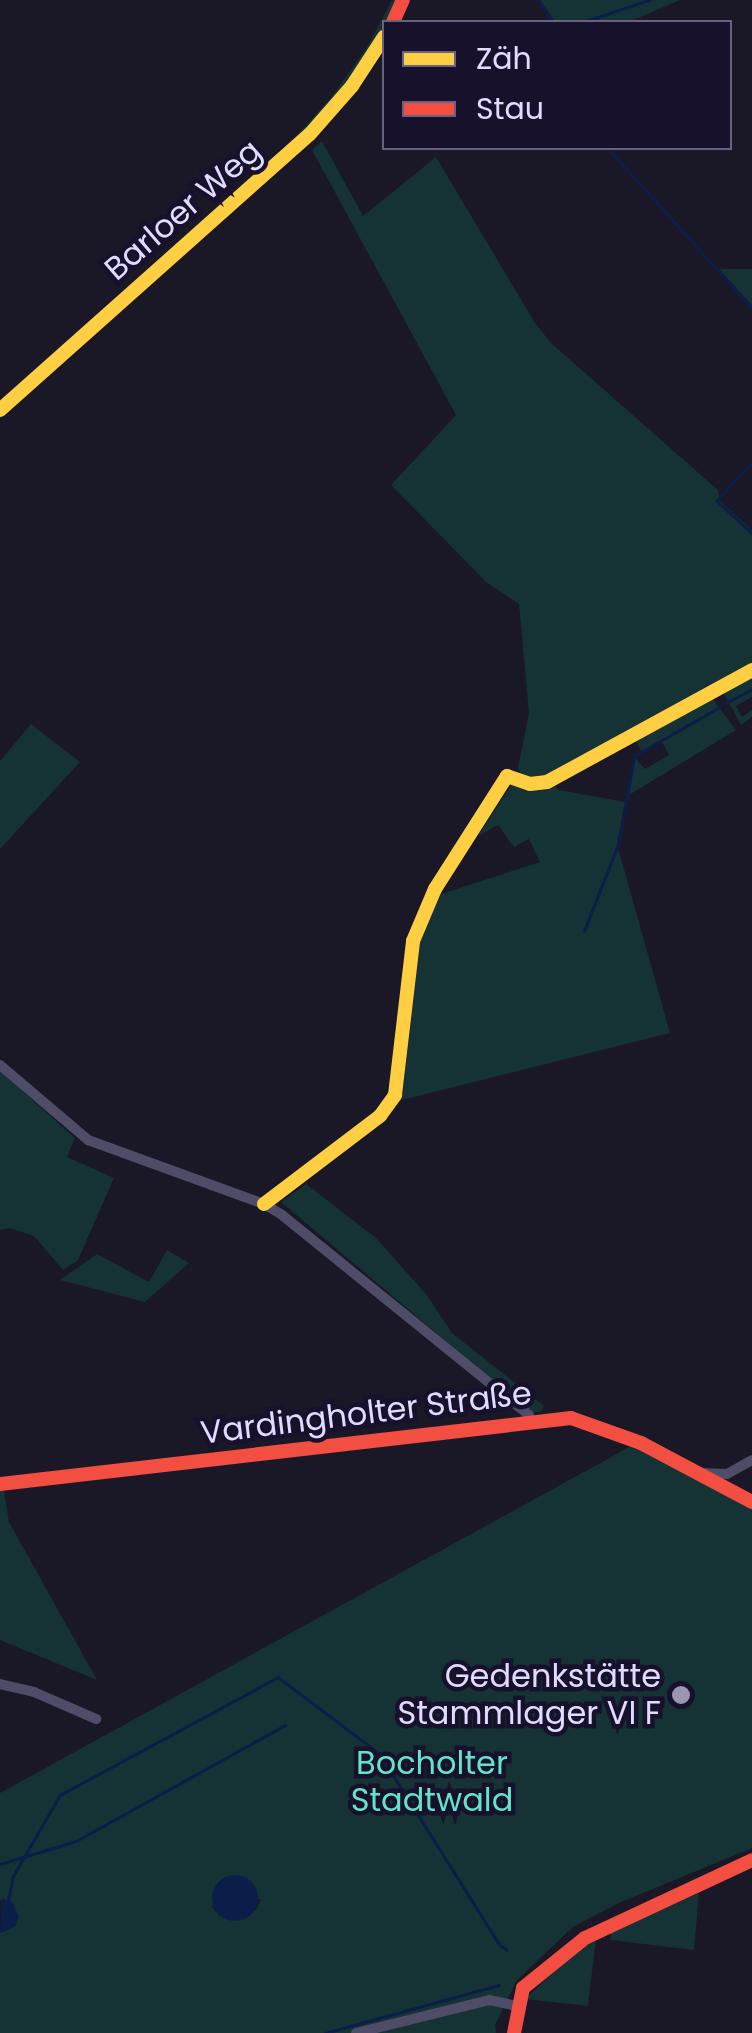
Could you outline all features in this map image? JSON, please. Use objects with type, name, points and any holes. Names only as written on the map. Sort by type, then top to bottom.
[{"type":"street","name":"Barloer Weg","points":[[0,410],[310,134],[352,86],[382,40]]},
{"type":"street","points":[[264,1204],[380,1116],[395,1096],[413,940],[434,889],[507,776],[530,784],[546,782],[752,670]]},
{"type":"street","points":[[0,1064],[88,1140],[264,1204],[532,1418]]},
{"type":"street","name":"Vardingholter Straße","points":[[0,1484],[532,1418],[571,1418],[608,1428],[695,1473],[726,1481],[752,1502]]},
{"type":"street","points":[[726,1481],[752,1460]]},
{"type":"street","points":[[0,1684],[34,1692],[96,1719]]},
{"type":"street","points":[[514,2033],[523,1988],[585,1938],[752,1860]]},
{"type":"street","points":[[356,2033],[489,2000],[517,2006]]},
{"type":"green space","points":[[392,0],[398,0],[386,20],[382,20],[382,28],[354,76],[299,139],[173,245],[290,143],[330,99],[367,47]]},
{"type":"green space","points":[[540,0],[680,0],[634,20],[554,20]]},
{"type":"green space","points":[[322,141],[363,216],[436,157],[535,323],[551,343],[718,490],[720,501],[752,530],[752,665],[542,778],[521,776],[518,768],[529,713],[519,604],[486,582],[391,485],[456,415],[312,150]]},
{"type":"green space","points":[[719,269],[752,269],[752,305],[749,302]]},
{"type":"green space","points":[[752,675],[752,697],[736,706],[742,717],[752,710],[752,717],[741,725],[723,692]]},
{"type":"green space","points":[[712,698],[736,730],[629,795],[635,758],[645,769],[669,755],[662,742],[642,753],[636,741]]},
{"type":"green space","points":[[31,724],[80,762],[0,849],[0,761]]},
{"type":"green space","points":[[552,783],[559,790],[625,802],[617,844],[670,1033],[402,1100],[420,942],[441,894],[540,862],[529,839],[514,847],[498,825],[478,836],[512,784]]},
{"type":"green space","points":[[0,1071],[75,1138],[67,1157],[114,1178],[78,1260],[63,1270],[34,1236],[10,1228],[0,1230]]},
{"type":"green space","points":[[306,1184],[376,1238],[426,1294],[452,1333],[544,1406],[541,1412],[531,1413],[281,1202]]},
{"type":"green space","points":[[167,1250],[189,1263],[145,1302],[60,1280],[97,1254],[149,1282]]},
{"type":"green space","name":"Bocholter Stadtwald","points":[[633,1445],[752,1507],[752,1848],[619,1903],[573,1927],[517,1980],[495,2025],[496,2033],[0,2033],[0,1933],[16,1926],[0,1899],[0,1793]],"holes":[[[261,1899],[255,1911],[220,1916],[211,1906]]]},
{"type":"green space","points":[[0,1491],[4,1491],[9,1522],[97,1680],[0,1640]]},
{"type":"green space","points":[[699,1893],[694,1950],[610,1940],[611,1933]]},
{"type":"green space","points":[[596,1939],[588,2006],[525,1999],[555,1971]]},
{"type":"water","points":[[235,1875],[252,1881],[258,1898],[252,1915],[235,1921],[218,1915],[212,1898],[218,1881]]},
{"type":"water","points":[[2,1898],[12,1902],[19,1916],[16,1926],[0,1933]]},
{"type":"waterway","points":[[538,0],[552,20]]},
{"type":"waterway","points":[[589,20],[649,0]]},
{"type":"waterway","points":[[610,150],[752,308]]},
{"type":"waterway","points":[[752,463],[717,501],[752,533]]},
{"type":"waterway","points":[[726,703],[752,689]]},
{"type":"waterway","points":[[584,931],[619,842],[634,756],[720,707]]},
{"type":"waterway","points":[[8,1900],[13,1876],[60,1795],[278,1677],[380,1754],[499,1944],[507,1950]]},
{"type":"waterway","points":[[0,1864],[76,1841],[285,1725]]},
{"type":"waterway","points":[[325,2033],[499,1985]]},
{"type":"traffic: slow","points":[[0,410],[310,134],[352,86],[382,40]]},
{"type":"traffic: slow","points":[[264,1204],[380,1116],[395,1095],[413,941],[435,889],[507,776],[530,784],[547,782],[752,670]]},
{"type":"traffic: jam","points":[[394,20],[403,0]]},
{"type":"traffic: jam","points":[[0,1484],[571,1418],[641,1443],[752,1502]]},
{"type":"traffic: jam","points":[[514,2033],[523,1988],[585,1938],[752,1860]]},
{"type":"place","name":"Gedenkstätte Stammlager VI F","points":[[681,1695]]}]
